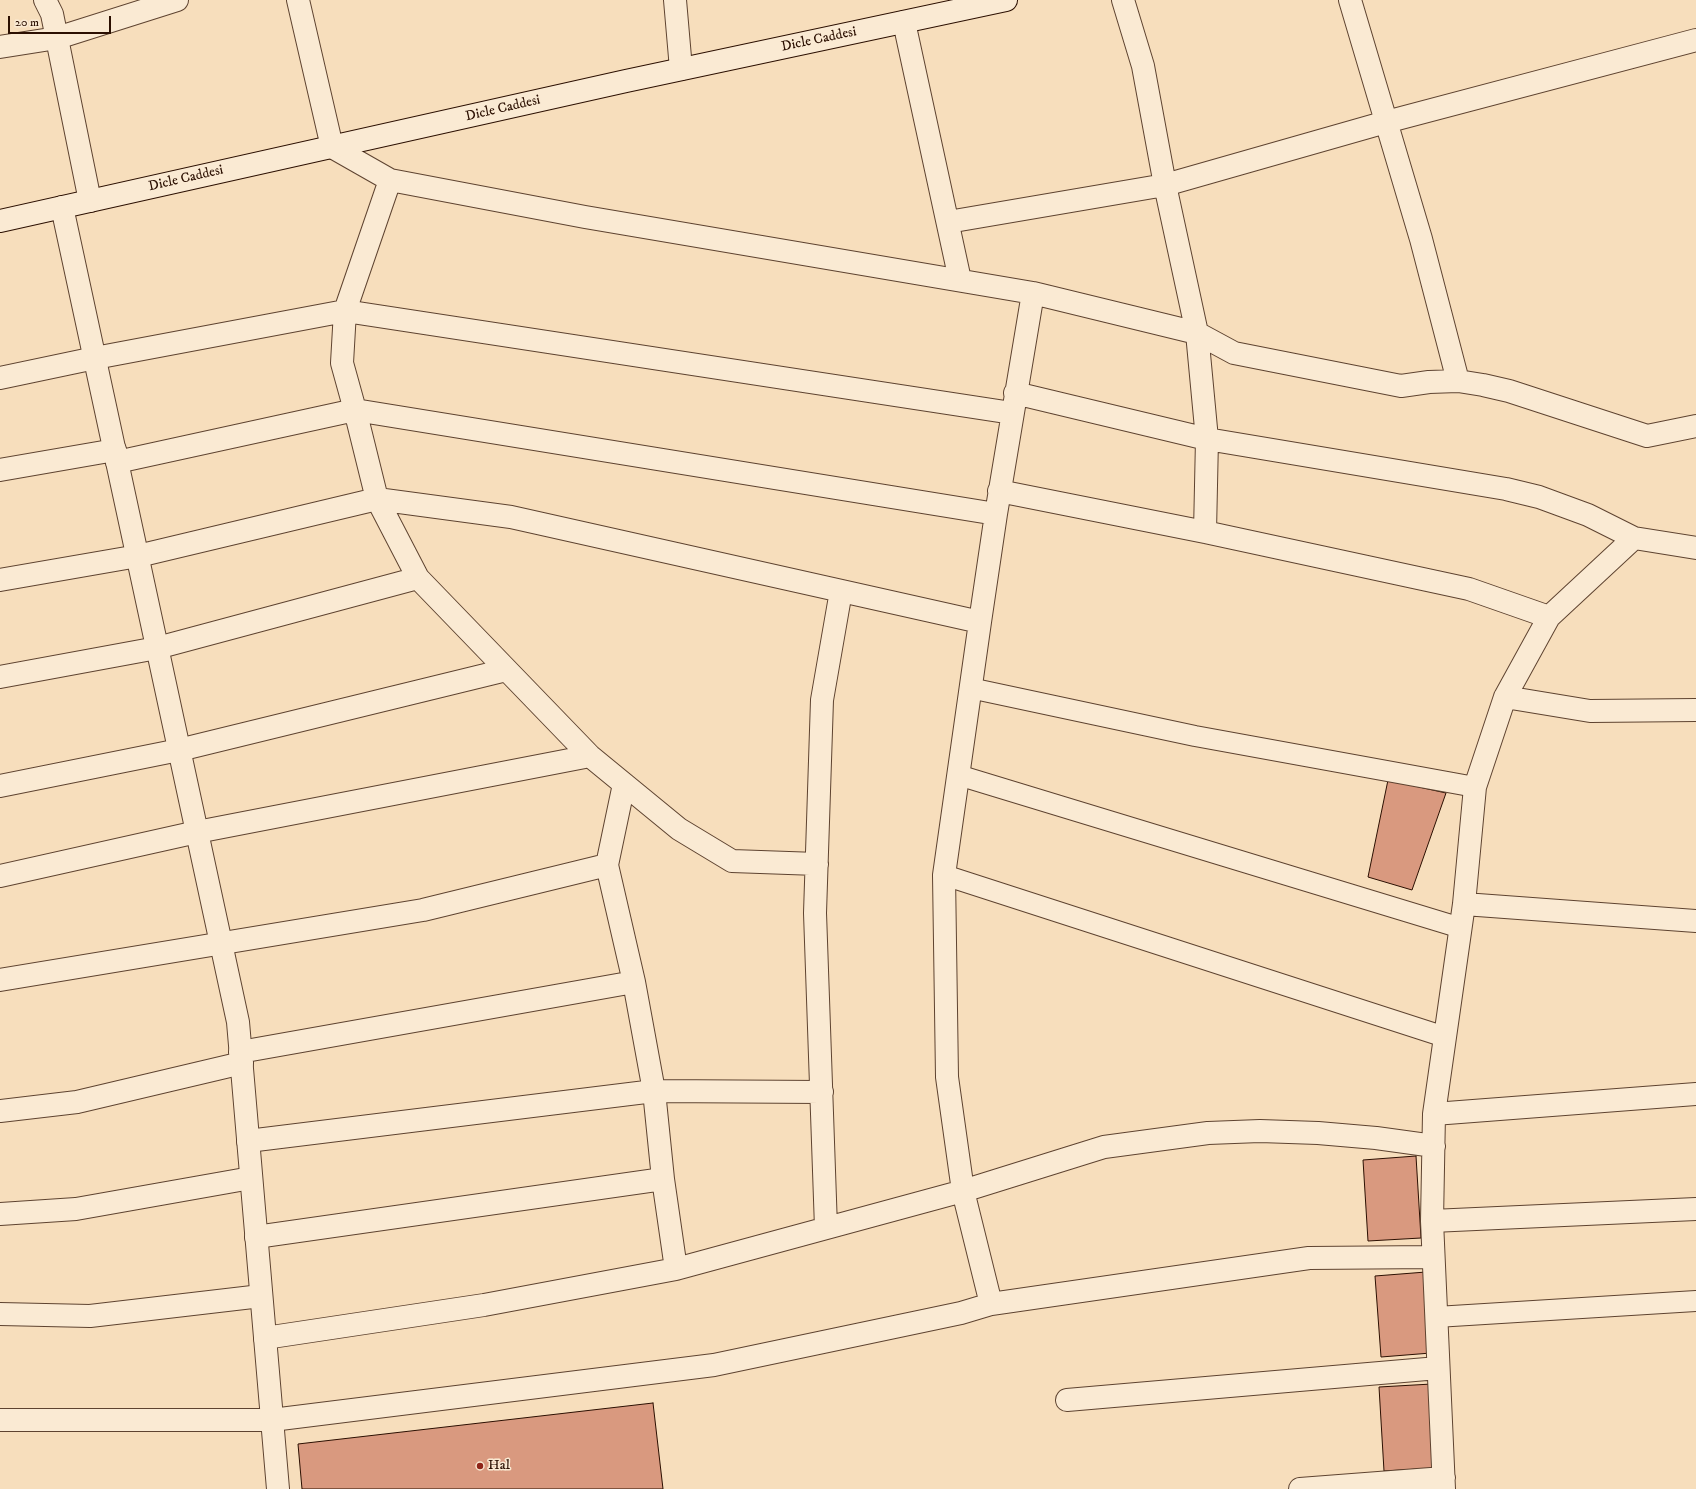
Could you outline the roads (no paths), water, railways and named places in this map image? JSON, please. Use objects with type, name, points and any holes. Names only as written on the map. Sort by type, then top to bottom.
[{"type":"street","points":[[45,0],[52,14],[90,201]]},
{"type":"street","points":[[0,47],[56,38],[177,0]]},
{"type":"street","points":[[298,0],[332,147],[390,180],[585,217],[1032,293],[1197,333],[1234,353],[1401,386],[1430,382],[1458,381],[1483,385],[1509,391],[1647,436],[1696,426]]},
{"type":"street","points":[[674,0],[681,69]]},
{"type":"street","name":"Dicle Caddesi","points":[[0,221],[681,69],[1006,0]]},
{"type":"street","points":[[1123,0],[1143,66],[1165,185],[1197,333],[1207,438],[1205,532]]},
{"type":"street","points":[[1350,0],[1421,239],[1458,381]]},
{"type":"street","points":[[904,22],[960,280]]},
{"type":"street","points":[[948,222],[1165,185],[1386,122],[1696,40]]},
{"type":"street","points":[[390,180],[345,311],[342,363],[377,499],[418,578],[590,756],[679,829],[732,861],[817,864]]},
{"type":"street","points":[[62,207],[238,1022],[278,1489]]},
{"type":"street","points":[[991,1304],[963,1191],[947,1077],[944,875],[999,491],[1032,293]]},
{"type":"street","points":[[0,378],[95,358],[345,311],[1013,403],[1506,489],[1538,497],[1588,515],[1634,538],[1696,548]]},
{"type":"street","points":[[0,470],[116,456],[355,410],[996,514]]},
{"type":"street","points":[[999,491],[1205,532],[1469,589],[1549,617]]},
{"type":"street","points":[[0,580],[138,556],[377,499],[511,517],[980,622]]},
{"type":"street","points":[[1300,1489],[1444,1484],[1432,1221],[1434,1114],[1461,928],[1475,787],[1505,697],[1549,617],[1634,538]]},
{"type":"street","points":[[0,676],[157,648],[418,578]]},
{"type":"street","points":[[826,1228],[815,913],[822,700],[841,591]]},
{"type":"street","points":[[0,786],[179,750],[506,670]]},
{"type":"street","points":[[1505,697],[1590,711],[1696,710]]},
{"type":"street","points":[[0,876],[197,832],[590,756]]},
{"type":"street","points":[[624,784],[607,865],[634,982],[654,1091],[663,1179],[676,1269]]},
{"type":"street","points":[[0,980],[422,910],[607,865]]},
{"type":"street","points":[[1464,904],[1696,921]]},
{"type":"street","points":[[0,1110],[77,1102],[241,1057],[634,982]]},
{"type":"street","points":[[248,1141],[654,1091],[822,1092]]},
{"type":"street","points":[[1434,1114],[1696,1094]]},
{"type":"street","points":[[265,1338],[484,1305],[676,1269],[963,1191],[1104,1147],[1156,1139],[1208,1134],[1260,1132],[1318,1133],[1376,1138],[1434,1146]]},
{"type":"street","points":[[0,1214],[76,1209],[252,1178]]},
{"type":"street","points":[[256,1237],[663,1179]]},
{"type":"street","points":[[1432,1221],[1696,1209]]},
{"type":"street","points":[[0,1420],[272,1420],[714,1365],[961,1313],[991,1304],[1309,1258],[1433,1257]]},
{"type":"street","points":[[0,1314],[90,1316],[261,1296]]},
{"type":"street","points":[[1067,1400],[1438,1368]]},
{"type":"lane","points":[[970,688],[1194,736],[1475,787]]},
{"type":"lane","points":[[958,775],[1461,928]]},
{"type":"lane","points":[[944,875],[1445,1037]]},
{"type":"lane","points":[[1436,1317],[1696,1301]]},
{"type":"place","name":"Hal","points":[[480,1466]]}]
